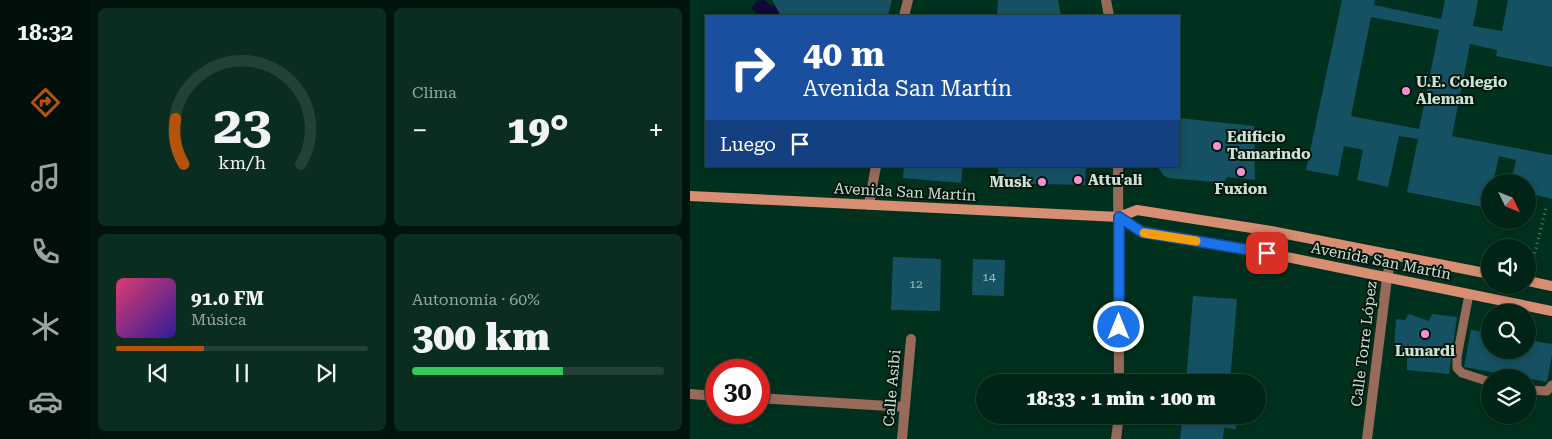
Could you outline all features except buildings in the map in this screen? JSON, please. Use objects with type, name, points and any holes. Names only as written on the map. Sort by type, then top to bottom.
[{"type":"main road","name":"Avenida San Martín","points":[[690,196],[1119,217],[1137,210],[1271,231],[1481,272]]},
{"type":"main road","name":"Avenida San Martín","points":[[1119,217],[1142,232],[1267,253],[1552,311]]},
{"type":"main road","points":[[1536,279],[1552,286]]},
{"type":"street","points":[[904,15],[908,0]]},
{"type":"street","points":[[1106,0],[1109,15]]},
{"type":"street","points":[[869,205],[876,167]]},
{"type":"street","points":[[1118,167],[1119,374]]},
{"type":"street","name":"Calle Torre López","points":[[1367,439],[1387,278],[1392,254]]},
{"type":"street","name":"Calle Asibi","points":[[902,439],[911,339]]},
{"type":"street","points":[[690,394],[705,395]]},
{"type":"street","points":[[770,399],[905,407]]},
{"type":"street","points":[[1116,439],[1118,424]]},
{"type":"lane","points":[[1469,294],[1457,357],[1457,368],[1462,373],[1481,379]]},
{"type":"lane","points":[[1536,391],[1547,392],[1552,385]]},
{"type":"path","points":[[1536,248],[1546,208]]},
{"type":"shaded area","points":[[764,0],[772,6],[780,5],[787,15],[759,15],[751,8],[757,1]]},
{"type":"slow traffic","points":[[1144,233],[1196,241]]},
{"type":"place","name":"U.E. Colegio Aleman","points":[[1406,91]]},
{"type":"place","name":"Edificio Tamarindo","points":[[1217,146]]},
{"type":"place","name":"Fuxion","points":[[1241,172]]},
{"type":"place","name":"Attu'ali","points":[[1078,180]]},
{"type":"place","name":"Musk","points":[[1042,182]]},
{"type":"place","name":"Lunardi","points":[[1425,334]]},
{"type":"route","points":[[1119,327],[1119,217],[1142,232],[1267,253]]}]
